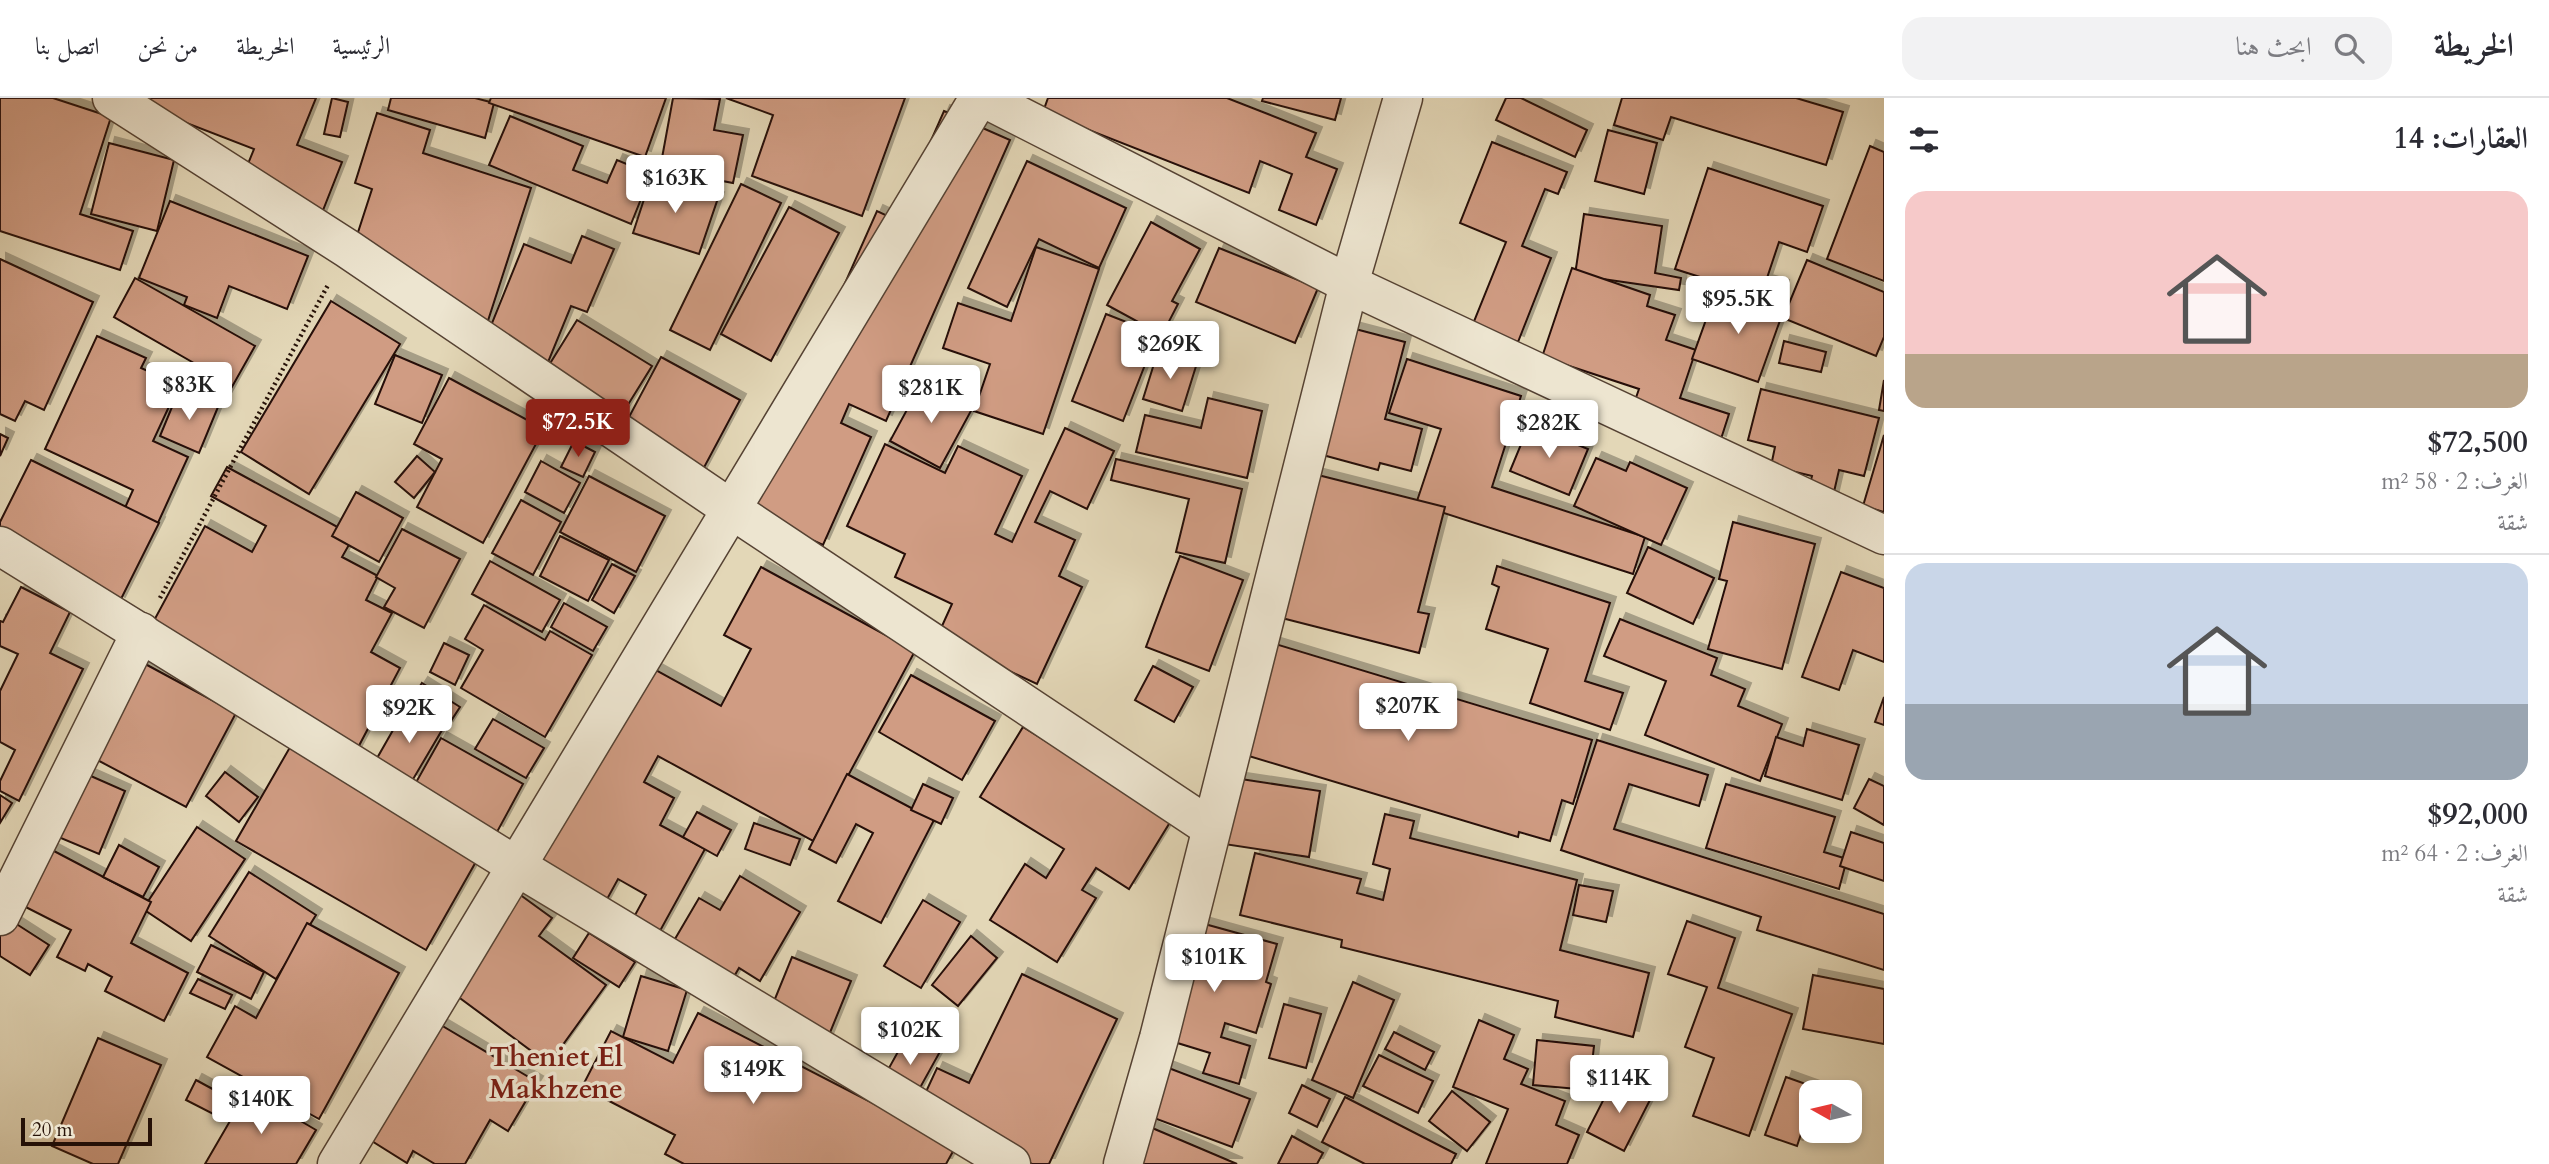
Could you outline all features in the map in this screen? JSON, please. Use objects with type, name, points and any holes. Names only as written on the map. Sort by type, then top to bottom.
[{"type":"street","points":[[112,98],[348,249],[731,509],[1211,828]]},
{"type":"street","points":[[337,1164],[981,98],[1349,284],[1884,535]]},
{"type":"street","points":[[1123,1164],[1159,1038],[1349,284],[1403,98]]},
{"type":"street","points":[[0,546],[517,867],[1011,1164]]},
{"type":"street","points":[[0,916],[141,632]]},
{"type":"path","points":[[141,632],[348,249]]},
{"type":"building","points":[[0,98],[53,98],[111,117],[80,214],[133,231],[120,270],[0,231]]},
{"type":"building","points":[[122,98],[316,98],[297,145],[342,162],[316,228],[235,196],[254,149]]},
{"type":"building","points":[[332,98],[348,102],[340,137],[324,134]]},
{"type":"building","points":[[391,98],[475,98],[494,103],[485,138],[388,110]]},
{"type":"building","points":[[491,98],[666,98],[645,157],[489,103]]},
{"type":"building","points":[[673,98],[720,99],[714,130],[743,135],[733,183],[660,169]]},
{"type":"building","points":[[726,98],[905,98],[862,216],[752,176],[773,115]]},
{"type":"building","points":[[1048,98],[1227,98],[1316,133],[1306,157],[1337,169],[1316,225],[1279,210],[1292,174],[1260,161],[1249,193],[1043,112]]},
{"type":"building","points":[[1263,98],[1341,98],[1335,120],[1262,101]]},
{"type":"building","points":[[1506,98],[1521,98],[1587,130],[1575,157],[1496,120]]},
{"type":"building","points":[[1622,98],[1796,98],[1843,112],[1826,165],[1671,117],[1663,140],[1614,125]]},
{"type":"building","points":[[944,111],[1010,140],[886,421],[849,404],[841,423],[871,437],[823,545],[745,509],[877,211],[896,220]]},
{"type":"building","points":[[377,113],[430,130],[423,153],[531,188],[483,336],[350,257],[372,189],[355,183]]},
{"type":"building","points":[[510,116],[583,146],[573,170],[607,183],[617,160],[651,174],[631,224],[489,165]]},
{"type":"building","points":[[1608,130],[1657,143],[1644,194],[1595,181]]},
{"type":"building","points":[[1492,142],[1567,172],[1558,194],[1545,189],[1522,246],[1551,258],[1518,342],[1473,324],[1506,242],[1460,223]]},
{"type":"building","points":[[109,143],[174,160],[157,231],[91,214]]},
{"type":"building","points":[[1870,146],[1884,152],[1884,281],[1827,259]]},
{"type":"building","points":[[1027,161],[1126,208],[1099,268],[1039,239],[1007,307],[968,288]]},
{"type":"building","points":[[1708,168],[1823,206],[1807,252],[1779,242],[1766,281],[1783,286],[1778,302],[1675,269]]},
{"type":"building","points":[[652,175],[718,198],[699,254],[633,233]]},
{"type":"building","points":[[741,184],[781,203],[710,350],[670,330]]},
{"type":"building","points":[[170,201],[308,256],[287,309],[229,286],[217,318],[184,305],[187,297],[139,278]]},
{"type":"building","points":[[789,207],[839,233],[771,361],[721,334]]},
{"type":"building","points":[[1584,214],[1662,226],[1655,273],[1681,278],[1679,290],[1575,275]]},
{"type":"building","points":[[1151,222],[1200,249],[1172,301],[1178,304],[1162,335],[1107,305]]},
{"type":"building","points":[[582,236],[614,249],[587,312],[571,306],[544,372],[482,348],[524,244],[571,263]]},
{"type":"building","points":[[1036,247],[1099,269],[1043,434],[974,411],[990,364],[943,348],[958,303],[1011,321]]},
{"type":"building","points":[[1219,248],[1318,288],[1295,343],[1196,302]]},
{"type":"building","points":[[0,259],[93,302],[44,410],[25,401],[15,421],[0,414]]},
{"type":"building","points":[[1807,260],[1884,292],[1884,337],[1876,356],[1783,318]]},
{"type":"building","points":[[1572,268],[1650,295],[1647,306],[1675,315],[1666,340],[1696,350],[1680,398],[1729,414],[1720,442],[1631,412],[1639,389],[1542,357]]},
{"type":"building","points":[[135,278],[255,346],[224,401],[204,390],[213,374],[114,317]]},
{"type":"building","points":[[1717,289],[1783,312],[1758,382],[1692,359]]},
{"type":"building","points":[[331,301],[400,344],[309,494],[241,452]]},
{"type":"building","points":[[1106,314],[1157,334],[1123,421],[1072,401]]},
{"type":"building","points":[[577,320],[652,366],[616,424],[541,378]]},
{"type":"building","points":[[1340,325],[1405,342],[1385,419],[1422,429],[1411,471],[1380,463],[1378,470],[1308,451]]},
{"type":"building","points":[[97,336],[146,358],[141,368],[179,385],[153,441],[188,457],[157,525],[124,510],[133,490],[45,449]]},
{"type":"building","points":[[1784,341],[1826,352],[1821,372],[1779,363]]},
{"type":"building","points":[[1158,351],[1197,363],[1182,411],[1143,399]]},
{"type":"building","points":[[395,355],[442,375],[422,423],[375,404]]},
{"type":"building","points":[[661,357],[740,400],[700,475],[621,432]]},
{"type":"building","points":[[1407,359],[1521,396],[1492,487],[1645,537],[1633,574],[1416,504],[1441,429],[1389,413]]},
{"type":"building","points":[[449,378],[544,429],[483,543],[417,507],[442,459],[414,444]]},
{"type":"building","points":[[1884,380],[1884,411],[1879,410]]},
{"type":"building","points":[[922,382],[972,409],[940,468],[890,441]]},
{"type":"building","points":[[1761,389],[1879,418],[1864,476],[1839,470],[1831,505],[1806,499],[1812,476],[1771,466],[1775,447],[1748,440]]},
{"type":"building","points":[[179,390],[218,407],[199,453],[160,436]]},
{"type":"building","points":[[1208,398],[1262,411],[1247,478],[1136,452],[1145,415],[1201,428]]},
{"type":"building","points":[[1529,425],[1588,449],[1569,495],[1510,471]]},
{"type":"building","points":[[1065,428],[1114,451],[1087,509],[1050,491],[1035,522],[1075,540],[1059,576],[1082,587],[1037,684],[937,637],[952,604],[895,577],[905,554],[847,526],[885,444],[945,473],[958,446],[1022,476],[995,534],[1012,542]]},
{"type":"building","points":[[0,434],[8,438],[0,456]]},
{"type":"building","points":[[1884,435],[1884,512],[1863,506]]},
{"type":"building","points":[[574,441],[595,452],[583,477],[561,467]]},
{"type":"building","points":[[417,456],[435,472],[414,498],[395,482]]},
{"type":"building","points":[[1596,458],[1626,471],[1630,462],[1687,488],[1661,545],[1574,506]]},
{"type":"building","points":[[1116,459],[1242,489],[1225,563],[1176,552],[1189,499],[1111,480]]},
{"type":"building","points":[[31,460],[159,523],[119,603],[0,544],[0,522]]},
{"type":"building","points":[[541,461],[580,483],[564,513],[525,492]]},
{"type":"building","points":[[227,467],[354,536],[342,557],[378,576],[366,600],[392,613],[371,652],[400,668],[353,757],[144,639],[205,526],[252,552],[266,526],[211,496]]},
{"type":"building","points":[[1306,472],[1445,507],[1418,612],[1429,614],[1419,653],[1270,615]]},
{"type":"building","points":[[589,476],[665,516],[636,572],[560,532]]},
{"type":"building","points":[[356,492],[403,518],[379,562],[332,536]]},
{"type":"building","points":[[521,500],[561,522],[533,575],[492,553]]},
{"type":"building","points":[[1733,522],[1815,544],[1782,669],[1708,649],[1727,581],[1719,579]]},
{"type":"building","points":[[402,529],[460,559],[424,628],[384,607],[395,588],[376,577]]},
{"type":"building","points":[[560,536],[609,560],[588,601],[540,576]]},
{"type":"building","points":[[1648,547],[1714,578],[1693,624],[1627,593]]},
{"type":"building","points":[[1180,556],[1243,580],[1209,671],[1146,647]]},
{"type":"building","points":[[490,561],[560,600],[542,632],[472,594]]},
{"type":"building","points":[[612,564],[635,576],[614,613],[592,600]]},
{"type":"building","points":[[1497,566],[1610,603],[1585,681],[1623,693],[1610,730],[1530,703],[1548,649],[1486,629],[1499,587],[1492,584]]},
{"type":"building","points":[[761,567],[915,651],[813,841],[658,756],[644,782],[674,798],[660,825],[705,849],[655,940],[629,926],[646,895],[618,879],[600,912],[520,869],[634,658],[721,706],[751,649],[724,635]]},
{"type":"building","points":[[1841,572],[1884,588],[1884,662],[1853,650],[1839,690],[1802,677]]},
{"type":"building","points":[[21,587],[70,612],[50,653],[83,669],[19,801],[0,791],[0,781],[15,750],[0,742],[0,691],[18,654],[0,646],[0,621],[3,622]]},
{"type":"building","points":[[564,603],[607,627],[593,651],[551,627]]},
{"type":"building","points":[[484,605],[545,640],[550,631],[592,655],[545,737],[461,688],[483,650],[465,639]]},
{"type":"building","points":[[1620,619],[1717,658],[1711,675],[1745,689],[1738,706],[1782,724],[1760,781],[1645,735],[1666,681],[1604,656]]},
{"type":"building","points":[[1262,640],[1592,740],[1573,804],[1562,800],[1550,841],[1519,832],[1518,837],[1229,750]]},
{"type":"building","points":[[444,643],[469,655],[455,685],[430,672]]},
{"type":"building","points":[[136,659],[236,713],[186,807],[86,754]]},
{"type":"building","points":[[1153,666],[1193,687],[1174,722],[1135,700]]},
{"type":"building","points":[[911,675],[995,721],[962,780],[879,732]]},
{"type":"building","points":[[422,683],[460,707],[447,727],[410,702]]},
{"type":"building","points":[[1884,697],[1884,725],[1875,722]]},
{"type":"building","points":[[405,709],[442,730],[412,781],[376,760]]},
{"type":"building","points":[[493,719],[544,748],[526,778],[475,749]]},
{"type":"building","points":[[1023,727],[1172,819],[1129,889],[1096,868],[1082,890],[1096,898],[1057,962],[990,920],[1025,864],[1046,878],[1064,849],[980,797]]},
{"type":"building","points":[[1807,729],[1859,745],[1842,800],[1765,776],[1776,737],[1803,746]]},
{"type":"building","points":[[441,738],[523,784],[497,832],[414,786]]},
{"type":"building","points":[[1597,740],[1708,775],[1699,806],[1629,784],[1614,829],[1884,914],[1884,970],[1757,930],[1761,917],[1561,850]]},
{"type":"building","points":[[293,742],[482,851],[426,950],[236,841]]},
{"type":"building","points":[[225,772],[258,797],[239,822],[206,796]]},
{"type":"building","points":[[84,773],[125,791],[99,854],[56,836]]},
{"type":"building","points":[[847,774],[934,820],[881,923],[838,901],[873,833],[856,824],[836,863],[809,849]]},
{"type":"building","points":[[1221,776],[1320,791],[1309,857],[1211,842]]},
{"type":"building","points":[[1869,779],[1884,786],[1884,825],[1854,808]]},
{"type":"building","points":[[923,784],[953,798],[941,824],[911,810]]},
{"type":"building","points":[[1726,784],[1835,817],[1824,852],[1847,859],[1839,889],[1706,848]]},
{"type":"building","points":[[0,795],[12,803],[0,823]]},
{"type":"building","points":[[697,812],[731,830],[717,856],[683,837]]},
{"type":"building","points":[[1385,814],[1414,821],[1410,838],[1577,880],[1560,950],[1649,973],[1633,1037],[1555,1017],[1558,1001],[1341,947],[1342,940],[1240,915],[1255,853],[1361,879],[1357,893],[1383,900],[1390,869],[1373,864]]},
{"type":"building","points":[[754,823],[800,839],[790,865],[745,849]]},
{"type":"building","points":[[197,827],[245,859],[191,941],[143,909]]},
{"type":"building","points":[[1851,832],[1884,843],[1884,881],[1840,866]]},
{"type":"building","points":[[33,840],[151,902],[131,943],[188,973],[164,1021],[105,991],[112,977],[88,964],[85,971],[57,957],[71,930],[4,896]]},
{"type":"building","points":[[119,845],[159,867],[143,897],[103,877]]},
{"type":"building","points":[[249,872],[316,915],[276,979],[209,936]]},
{"type":"building","points":[[740,876],[800,912],[760,981],[739,968],[725,992],[665,956],[699,898],[720,910]]},
{"type":"building","points":[[1579,885],[1613,891],[1606,922],[1573,915]]},
{"type":"building","points":[[519,894],[552,918],[539,936],[606,985],[549,1064],[449,990]]},
{"type":"building","points":[[923,900],[960,922],[921,988],[884,966]]},
{"type":"building","points":[[4,916],[49,945],[30,975],[0,956],[0,922]]},
{"type":"building","points":[[1183,918],[1277,944],[1266,982],[1271,984],[1256,1033],[1225,1023],[1221,1037],[1250,1046],[1239,1084],[1203,1073],[1210,1053],[1148,1034]]},
{"type":"building","points":[[1687,921],[1735,938],[1718,988],[1792,1014],[1749,1136],[1693,1116],[1714,1058],[1685,1047],[1707,987],[1668,974]]},
{"type":"building","points":[[307,923],[399,973],[319,1119],[207,1057],[235,1006],[256,1018]]},
{"type":"building","points":[[589,933],[635,962],[619,987],[573,958]]},
{"type":"building","points":[[971,936],[997,958],[958,1006],[932,985]]},
{"type":"building","points":[[211,945],[264,972],[251,999],[197,972]]},
{"type":"building","points":[[792,957],[851,981],[827,1040],[768,1016]]},
{"type":"building","points":[[1022,974],[1117,1019],[1049,1164],[1032,1164],[918,1109],[937,1068],[969,1083]]},
{"type":"building","points":[[1813,975],[1884,989],[1884,1044],[1803,1029]]},
{"type":"building","points":[[641,976],[687,990],[668,1051],[623,1037]]},
{"type":"building","points":[[198,979],[232,995],[225,1009],[190,993]]},
{"type":"building","points":[[1353,982],[1394,1000],[1353,1098],[1312,1080]]},
{"type":"building","points":[[1284,1004],[1321,1014],[1306,1068],[1269,1058]]},
{"type":"building","points":[[698,1013],[956,1146],[946,1164],[684,1164],[665,1154],[675,1135],[582,1087],[611,1031],[673,1063]]},
{"type":"building","points":[[429,1018],[537,1082],[508,1131],[490,1120],[465,1164],[435,1164],[413,1151],[407,1163],[359,1133]]},
{"type":"building","points":[[1479,1020],[1514,1035],[1504,1059],[1528,1069],[1521,1084],[1565,1101],[1556,1125],[1579,1135],[1567,1164],[1486,1164],[1508,1109],[1453,1087]]},
{"type":"building","points":[[910,1030],[942,1048],[911,1104],[879,1086]]},
{"type":"building","points":[[1394,1032],[1434,1052],[1425,1070],[1385,1049]]},
{"type":"building","points":[[98,1038],[161,1065],[118,1164],[93,1164],[52,1146]]},
{"type":"building","points":[[1537,1040],[1594,1046],[1589,1090],[1533,1085]]},
{"type":"building","points":[[1379,1055],[1433,1081],[1418,1113],[1363,1086]]},
{"type":"building","points":[[1145,1059],[1250,1099],[1232,1147],[1127,1108]]},
{"type":"building","points":[[1786,1077],[1799,1082],[1797,1146],[1765,1135]]},
{"type":"building","points":[[1614,1079],[1651,1098],[1624,1151],[1587,1132]]},
{"type":"building","points":[[196,1080],[231,1099],[221,1118],[186,1100]]},
{"type":"building","points":[[1302,1085],[1330,1099],[1317,1127],[1289,1113]]},
{"type":"building","points":[[248,1090],[316,1130],[296,1164],[205,1164]]},
{"type":"building","points":[[1452,1091],[1490,1122],[1467,1151],[1429,1121]]},
{"type":"building","points":[[1345,1097],[1456,1154],[1451,1164],[1365,1164],[1322,1142]]},
{"type":"building","points":[[1131,1119],[1237,1164],[1113,1164]]},
{"type":"building","points":[[1292,1136],[1323,1153],[1317,1164],[1278,1164]]},
{"type":"district","name":"Theniet El Makhzene","points":[[556,1073]]}]
